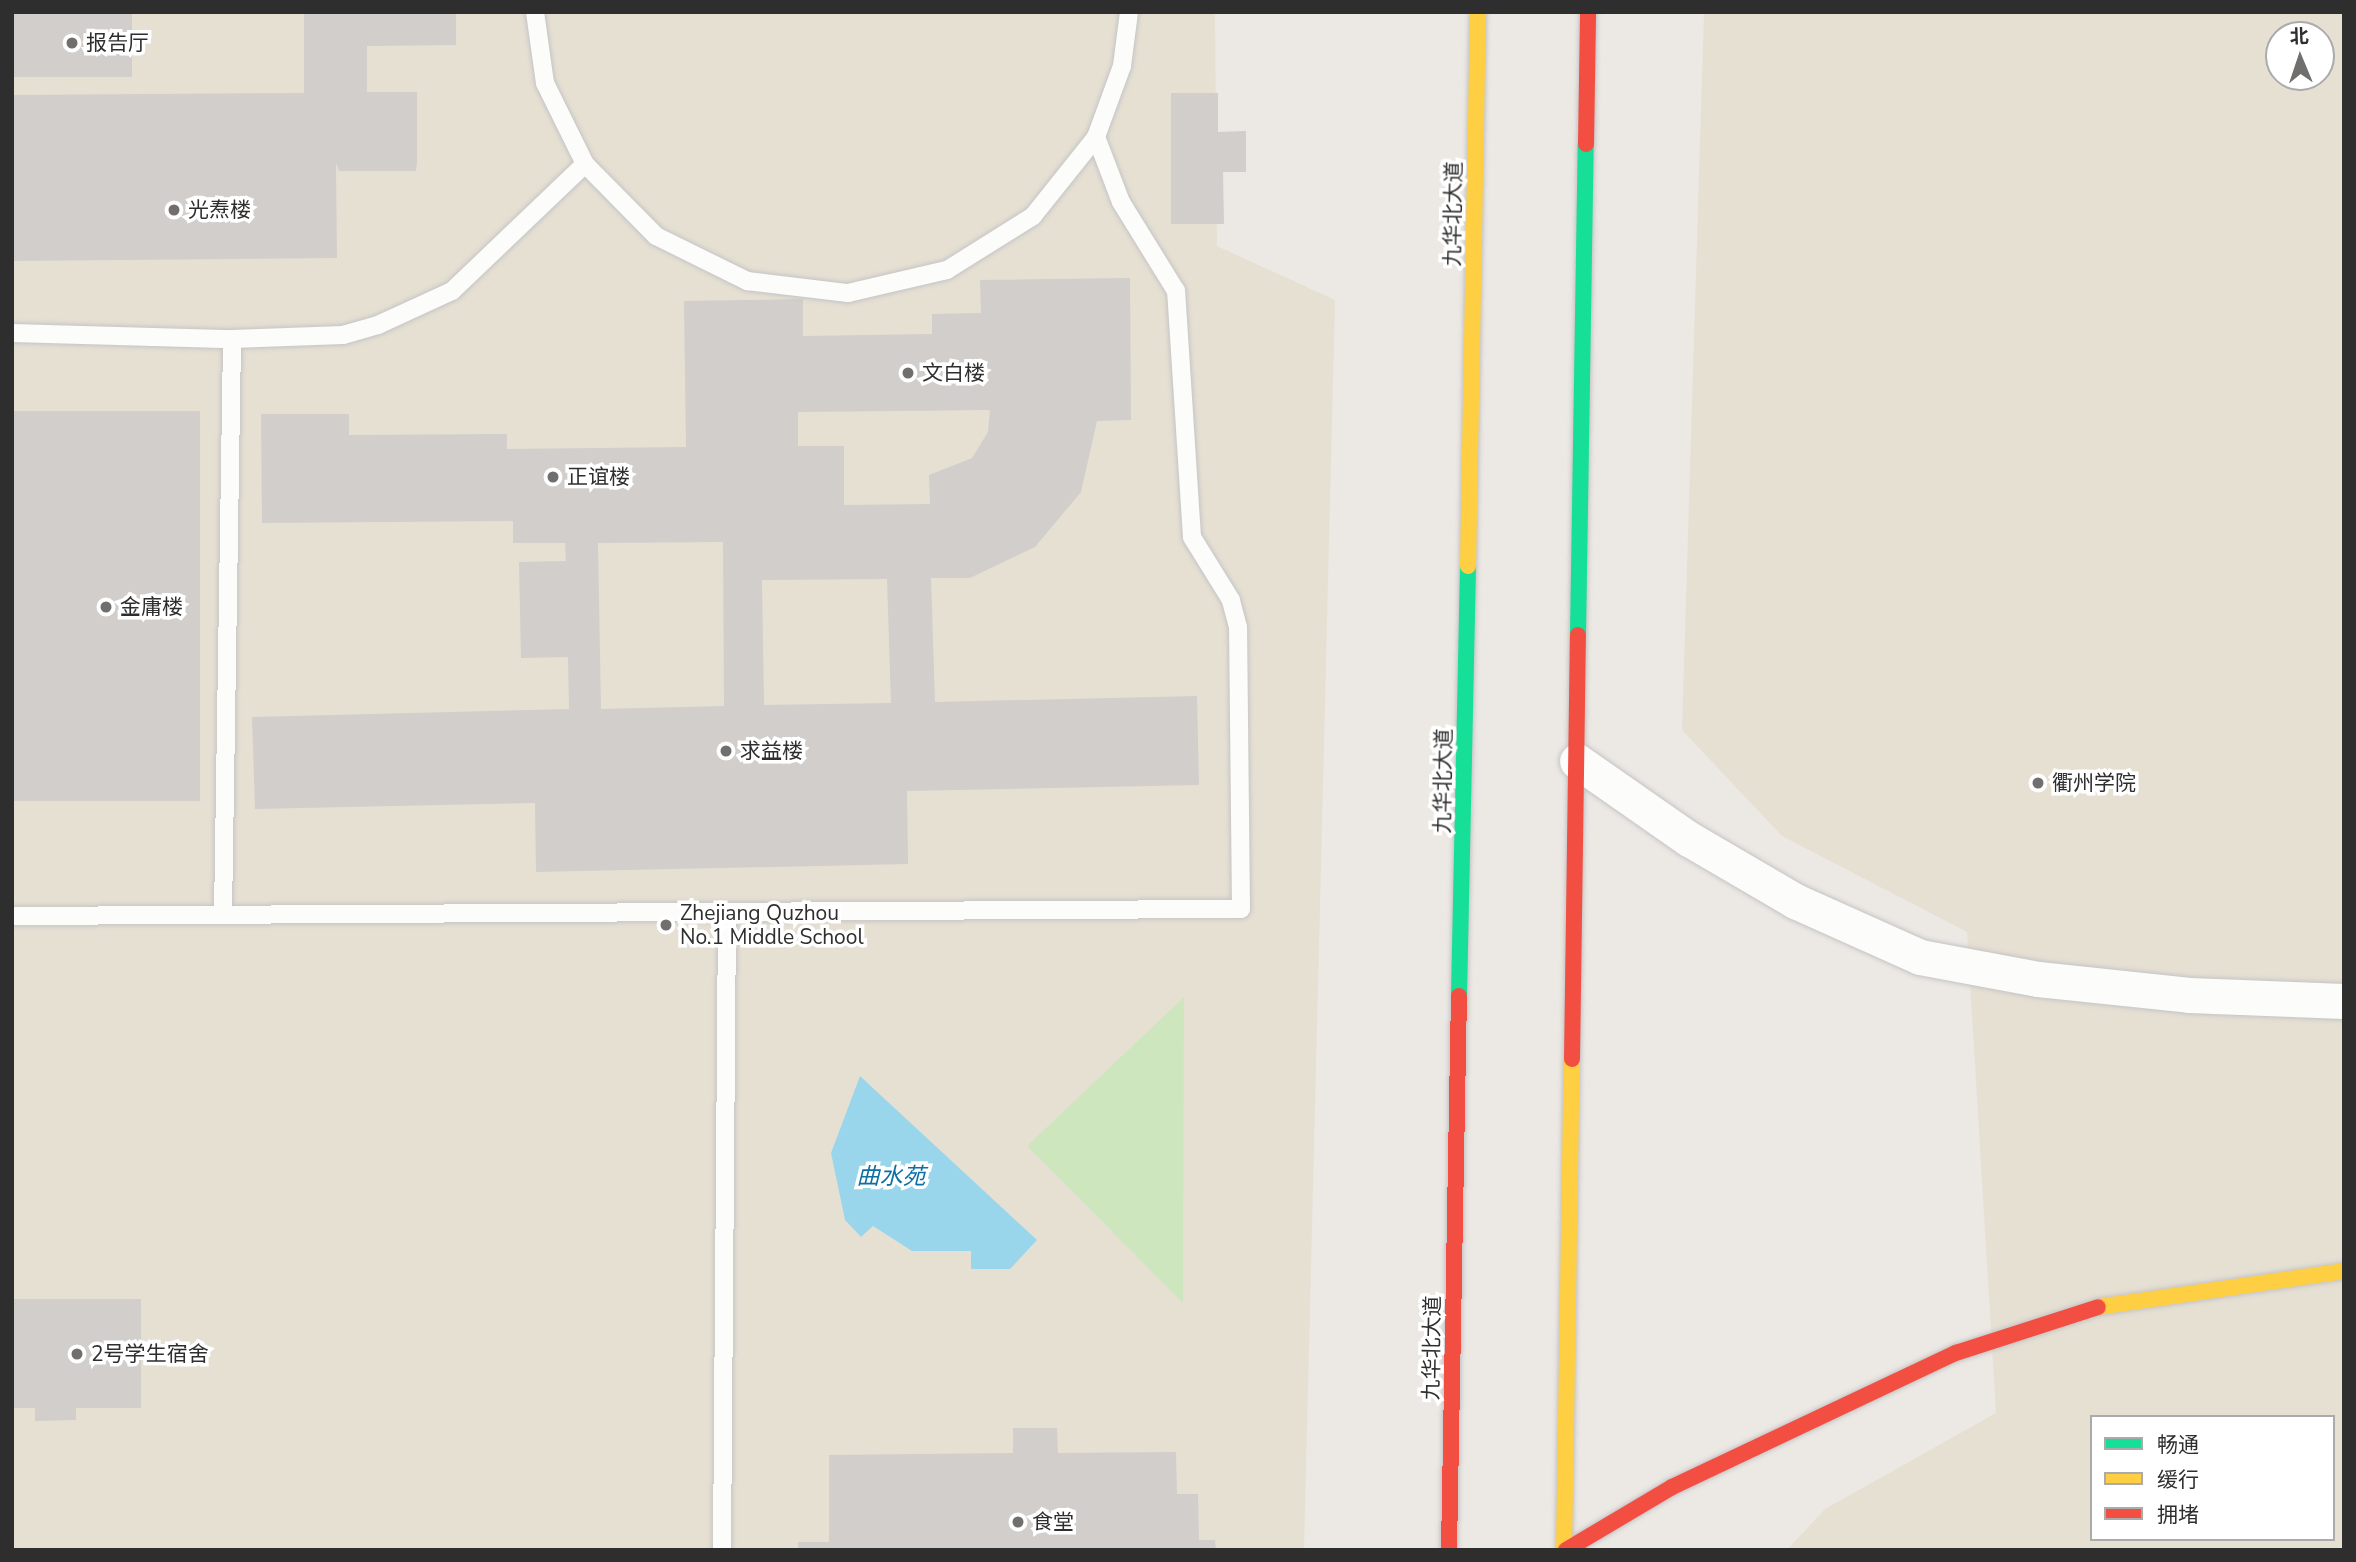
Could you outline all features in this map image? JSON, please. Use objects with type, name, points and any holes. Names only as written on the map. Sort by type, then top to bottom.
[{"type":"main road","name":"九华北大道","points":[[1449,1550],[1478,12]]},
{"type":"main road","points":[[1565,1550],[1588,12]]},
{"type":"main road","points":[[1565,1550],[1718,1463],[1956,1353],[2084,1309],[2344,1271]]},
{"type":"street","points":[[1577,761],[1689,839],[1796,901],[1920,957],[2038,979],[2189,995],[2344,1001]]},
{"type":"lane","points":[[535,12],[545,83],[585,164],[656,236],[747,281],[848,293],[947,270],[1033,216],[1096,137],[1122,65],[1129,12]]},
{"type":"lane","points":[[12,916],[1241,909],[1238,627],[1231,600],[1192,537],[1176,291],[1121,202],[1096,137]]},
{"type":"lane","points":[[12,333],[232,338],[343,335],[407,316],[452,291],[585,164]]},
{"type":"lane","points":[[223,914],[232,338]]},
{"type":"lane","points":[[722,1550],[727,912]]},
{"type":"shaded area","name":"Zhejiang Quzhou No.1 Middle School","points":[[12,12],[1215,12],[1217,246],[1335,300],[1304,1550],[12,1550]]},
{"type":"shaded area","name":"衢州学院","points":[[1704,12],[2344,12],[2344,1550],[1787,1550],[1825,1509],[1996,1413],[1967,932],[1782,836],[1682,730]]},
{"type":"green space","points":[[1184,997],[1183,1303],[1027,1146]]},
{"type":"water","name":"曲水苑","points":[[860,1076],[1037,1240],[1010,1269],[971,1269],[971,1251],[912,1251],[873,1226],[861,1237],[845,1220],[831,1153]]},
{"type":"building","name":"报告厅","points":[[12,12],[132,12],[132,77],[12,77]]},
{"type":"building","name":"光焘楼","points":[[304,12],[456,12],[456,45],[367,46],[367,92],[417,92],[416,171],[339,171],[336,163],[337,258],[12,261],[12,95],[304,93]]},
{"type":"building","points":[[1171,93],[1218,93],[1218,132],[1246,131],[1246,172],[1223,172],[1224,224],[1171,224]]},
{"type":"building","points":[[1130,278],[1131,420],[1097,421],[1081,492],[1035,547],[970,578],[931,578],[935,702],[1197,696],[1199,785],[907,791],[908,864],[536,872],[535,803],[255,809],[252,717],[569,709],[568,657],[521,658],[519,562],[566,561],[565,543],[513,543],[513,521],[262,523],[261,414],[349,414],[349,435],[507,434],[507,449],[686,447],[684,301],[803,299],[803,336],[932,334],[932,314],[981,313],[980,280]],"holes":[[[990,410],[988,432],[972,458],[929,475],[930,504],[844,505],[844,446],[798,446],[798,412]],[[723,542],[724,706],[601,709],[598,543]],[[887,579],[891,703],[764,705],[762,580]]]},
{"type":"building","name":"金庸楼","points":[[12,411],[200,411],[200,801],[12,801]]},
{"type":"building","name":"2号学生宿舍","points":[[12,1299],[141,1299],[141,1408],[76,1408],[76,1420],[35,1421],[35,1408],[12,1408]]},
{"type":"building","points":[[1013,1428],[1057,1428],[1058,1453],[1176,1452],[1177,1494],[1198,1494],[1199,1540],[1215,1540],[1216,1550],[798,1550],[798,1542],[829,1542],[829,1455],[1013,1453]]},
{"type":"traffic: fast","points":[[1578,635],[1586,144]]},
{"type":"traffic: fast","points":[[1459,996],[1468,566]]},
{"type":"traffic: slow","points":[[1468,566],[1478,12]]},
{"type":"traffic: slow","points":[[1564,1550],[1572,1059]]},
{"type":"traffic: slow","points":[[2098,1307],[2344,1271]]},
{"type":"traffic: jam","points":[[1586,144],[1588,12]]},
{"type":"traffic: jam","points":[[1572,1059],[1578,635]]},
{"type":"traffic: jam","points":[[1449,1550],[1459,996]]},
{"type":"traffic: jam","points":[[1566,1550],[1672,1487],[1956,1353],[2098,1307]]},
{"type":"place","name":"报告厅","points":[[72,43]]},
{"type":"place","name":"光焘楼","points":[[174,210]]},
{"type":"place","name":"文白楼","points":[[908,373]]},
{"type":"place","name":"正谊楼","points":[[553,477]]},
{"type":"place","name":"金庸楼","points":[[106,607]]},
{"type":"place","name":"求益楼","points":[[726,751]]},
{"type":"place","name":"衢州学院","points":[[2038,783]]},
{"type":"place","name":"Zhejiang Quzhou No.1 Middle School","points":[[666,925]]},
{"type":"place","name":"2号学生宿舍","points":[[77,1354]]},
{"type":"place","name":"食堂","points":[[1018,1522]]}]
